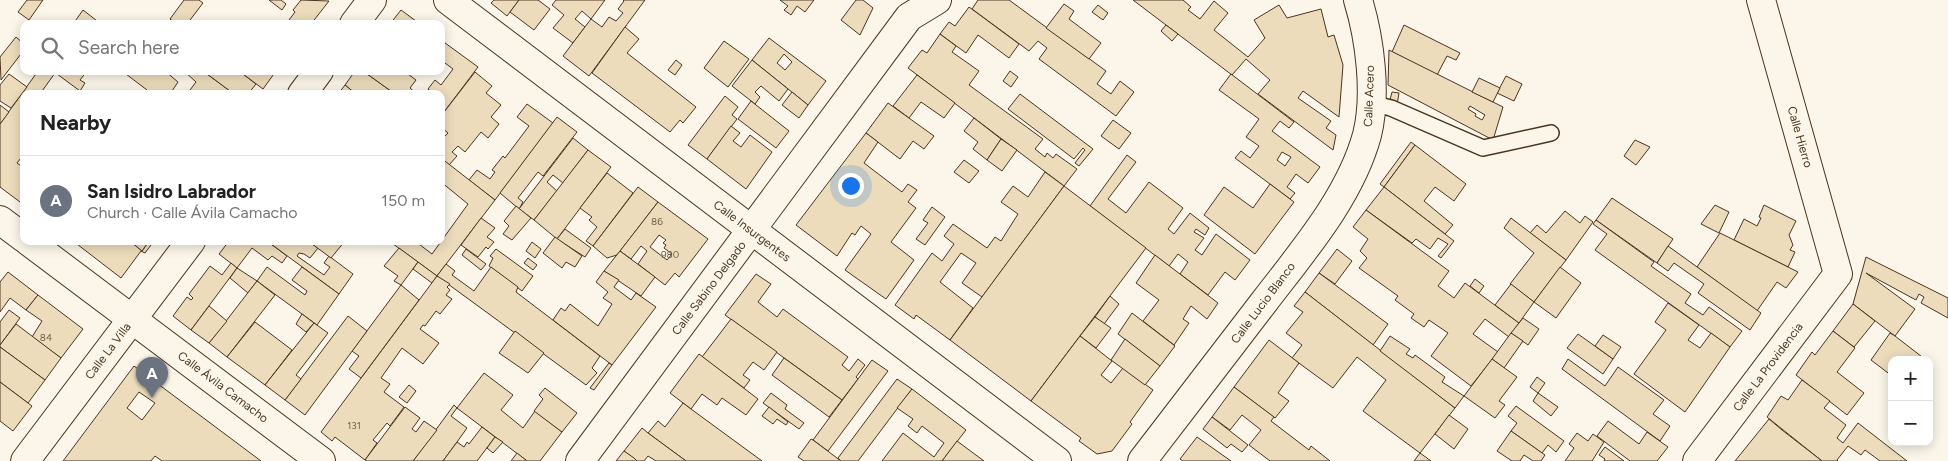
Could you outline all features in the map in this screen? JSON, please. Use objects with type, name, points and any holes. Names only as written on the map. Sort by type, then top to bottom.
[{"type":"street","points":[[357,20],[372,0]]},
{"type":"street","name":"Calle Insurgentes","points":[[448,0],[1057,461]]},
{"type":"street","name":"Calle Sabino Delgado","points":[[580,461],[752,231],[908,9],[937,0]]},
{"type":"street","name":"Calle Acero","points":[[1358,0],[1370,53],[1372,82],[1367,134]]},
{"type":"street","name":"Calle Hierro","points":[[1761,0],[1838,274]]},
{"type":"street","points":[[305,90],[315,75]]},
{"type":"street","name":"Calle Lucio Blanco","points":[[1142,461],[1321,227],[1355,170],[1367,134]]},
{"type":"street","points":[[0,220],[20,235]]},
{"type":"street","name":"Calle Ávila Camacho","points":[[33,245],[321,461]]},
{"type":"street","name":"Calle La Villa","points":[[24,461],[188,245]]},
{"type":"street","name":"Calle La Providencia","points":[[1698,461],[1838,274]]},
{"type":"lane","points":[[1370,103],[1391,108],[1484,148],[1551,133]]},
{"type":"building","points":[[27,0],[43,0],[29,20],[18,12]]},
{"type":"building","points":[[184,0],[199,0],[203,3],[190,20],[170,19]]},
{"type":"building","points":[[269,0],[281,0],[286,4],[282,10]]},
{"type":"building","points":[[301,0],[329,1],[314,20],[289,20],[295,12],[293,10]]},
{"type":"building","points":[[494,0],[519,0],[507,16],[491,3]]},
{"type":"building","points":[[519,0],[538,0],[550,9],[534,30],[510,12]]},
{"type":"building","points":[[556,0],[605,0],[591,19],[582,11],[575,19],[585,27],[573,43],[553,28],[564,15],[552,5]]},
{"type":"building","points":[[623,0],[645,0],[589,76],[563,56],[591,19],[602,27],[609,17],[616,21],[623,13],[618,9]]},
{"type":"building","points":[[780,0],[814,0],[805,12],[797,6],[791,15],[784,10],[788,6]]},
{"type":"building","points":[[856,0],[863,0],[873,8],[860,35],[841,20]]},
{"type":"building","points":[[978,0],[1009,0],[1106,71],[1097,84],[1111,94],[1120,81],[1134,92],[1116,116],[1039,59],[1047,48],[1038,41],[1029,51],[972,9]]},
{"type":"building","points":[[1133,0],[1183,0],[1191,7],[1188,10],[1200,19],[1214,1],[1228,13],[1214,30],[1248,57],[1265,38],[1254,20],[1279,5],[1287,18],[1321,9],[1328,37],[1334,35],[1343,65],[1339,117],[1303,91],[1298,98],[1331,121],[1326,128],[1336,135],[1333,150],[1258,94],[1270,80],[1246,59],[1232,75]]},
{"type":"building","points":[[1064,4],[1074,11],[1069,19],[1101,43],[1089,59],[1046,28]]},
{"type":"building","points":[[1098,5],[1108,13],[1103,20],[1092,12]]},
{"type":"building","points":[[969,7],[1019,44],[1009,58],[978,35],[966,53],[940,34],[949,22],[955,26]]},
{"type":"building","points":[[83,10],[96,20],[76,20]]},
{"type":"building","points":[[401,10],[415,20],[393,20]]},
{"type":"building","points":[[1166,25],[1178,34],[1172,41],[1161,31]]},
{"type":"building","points":[[1404,25],[1460,53],[1456,60],[1447,56],[1437,75],[1392,52]]},
{"type":"building","points":[[625,27],[639,39],[627,53],[696,107],[683,123],[680,120],[670,132],[592,73]]},
{"type":"building","points":[[940,34],[956,46],[952,52],[979,71],[969,85],[1043,139],[1035,149],[1045,157],[1047,153],[1053,158],[1056,154],[1077,169],[1064,186],[908,68],[922,50],[927,53]]},
{"type":"building","points":[[16,37],[20,40],[20,55],[1,80],[0,57]]},
{"type":"building","points":[[769,38],[826,81],[808,105],[752,60]],"holes":[[[784,54],[792,62],[785,70],[777,63]]]},
{"type":"building","points":[[724,41],[749,59],[728,87],[704,68]]},
{"type":"building","points":[[445,43],[478,67],[445,111],[445,90],[428,89],[435,80],[441,85],[453,69],[445,63]]},
{"type":"building","points":[[1389,50],[1503,107],[1493,140],[1388,85]],"holes":[[[1470,106],[1485,115],[1482,120],[1468,109]]]},
{"type":"building","points":[[676,60],[682,65],[675,75],[668,70]]},
{"type":"building","points":[[752,60],[788,89],[779,101],[761,86],[755,92],[760,97],[755,104],[732,86]]},
{"type":"building","points":[[1010,71],[1018,77],[1011,87],[1003,81]]},
{"type":"building","points":[[475,72],[492,86],[486,93],[501,105],[491,117],[499,124],[488,138],[481,132],[465,152],[458,146],[452,152],[457,156],[449,165],[445,162],[445,136],[448,133],[445,130],[445,111]]},
{"type":"building","points":[[9,74],[27,87],[25,90],[20,90],[20,96],[11,108],[0,101],[0,85]]},
{"type":"building","points":[[1231,74],[1294,122],[1289,128],[1280,121],[1272,131],[1320,167],[1308,183],[1296,174],[1287,187],[1295,193],[1290,199],[1235,158],[1241,151],[1250,158],[1259,146],[1246,137],[1259,119],[1219,90]],"holes":[[[1282,152],[1291,157],[1285,166],[1277,160]]]},
{"type":"building","points":[[35,75],[54,75],[43,90],[24,90]]},
{"type":"building","points":[[58,75],[84,75],[80,80],[85,83],[79,90]]},
{"type":"building","points":[[127,75],[170,75],[178,82],[173,90],[147,90]]},
{"type":"building","points":[[188,75],[208,75],[229,90],[190,90],[196,82]]},
{"type":"building","points":[[208,75],[244,75],[256,84],[251,90],[229,90]]},
{"type":"building","points":[[244,75],[273,75],[263,89]]},
{"type":"building","points":[[352,75],[369,75],[389,90],[351,90],[345,85]]},
{"type":"building","points":[[369,75],[409,75],[416,80],[410,88],[412,90],[389,90]]},
{"type":"building","points":[[917,75],[955,103],[944,118],[921,102],[909,118],[893,106]]},
{"type":"building","points":[[1506,76],[1522,84],[1514,101],[1497,93]]},
{"type":"building","points":[[1479,78],[1500,88],[1493,102],[1472,92]]},
{"type":"building","points":[[345,85],[351,90],[341,90]]},
{"type":"building","points":[[792,92],[808,105],[799,118],[782,105]]},
{"type":"building","points":[[1392,92],[1399,93],[1397,105],[1389,104]]},
{"type":"building","points":[[1020,94],[1093,149],[1079,166],[1075,163],[1085,150],[1083,148],[1074,159],[1008,109]]},
{"type":"building","points":[[20,96],[20,159],[17,163],[20,165],[20,202],[0,187],[0,124]]},
{"type":"building","points":[[725,96],[738,107],[732,115],[737,119],[707,159],[688,145]]},
{"type":"building","points":[[751,101],[789,131],[776,148],[738,119]]},
{"type":"building","points":[[888,103],[934,136],[924,149],[913,141],[900,159],[866,133]]},
{"type":"building","points":[[527,104],[553,123],[495,200],[469,180],[477,170],[490,179],[495,172],[492,170],[503,156],[505,158],[529,126],[517,117]]},
{"type":"building","points":[[0,105],[9,112],[0,124]]},
{"type":"building","points":[[557,117],[577,132],[543,176],[538,172],[518,198],[523,202],[519,209],[500,193]]},
{"type":"building","points":[[974,118],[1001,139],[987,160],[973,149],[978,142],[964,131]]},
{"type":"building","points":[[1113,120],[1131,133],[1119,149],[1101,136]]},
{"type":"building","points":[[731,126],[740,133],[733,141],[741,147],[750,135],[772,152],[746,189],[707,159]]},
{"type":"building","points":[[866,133],[878,142],[864,163],[902,192],[908,184],[917,190],[908,202],[916,208],[891,242],[914,260],[886,299],[845,270],[871,234],[861,226],[855,235],[852,233],[837,256],[796,225]]},
{"type":"building","points":[[573,138],[588,150],[563,183],[553,175],[547,182],[557,191],[534,220],[519,209]]},
{"type":"building","points":[[1001,139],[1017,150],[1002,171],[987,160]]},
{"type":"building","points":[[1635,140],[1650,147],[1636,165],[1624,156]]},
{"type":"building","points":[[1411,142],[1415,145],[1384,187],[1380,184]]},
{"type":"building","points":[[1415,145],[1466,184],[1454,201],[1435,187],[1424,201],[1453,225],[1445,234],[1384,187]]},
{"type":"building","points":[[588,150],[611,167],[557,239],[534,220]]},
{"type":"building","points":[[1127,155],[1136,162],[1108,199],[1126,213],[1149,182],[1183,208],[1168,229],[1174,234],[1190,213],[1209,228],[1205,235],[1196,229],[1194,232],[1204,238],[1195,250],[1202,255],[1216,234],[1250,260],[1235,280],[1225,272],[1208,295],[1180,274],[1188,262],[1178,254],[1169,266],[1090,206]]},
{"type":"building","points":[[964,160],[979,171],[969,183],[954,172]]},
{"type":"building","points":[[445,161],[495,200],[437,276],[394,245],[420,245],[432,254],[438,245],[445,245],[445,236],[468,204],[445,185]]},
{"type":"building","points":[[1045,172],[1064,186],[982,297],[962,283],[976,263],[961,253],[940,282],[973,308],[950,340],[916,315],[914,319],[895,305],[932,253],[942,261],[954,244],[944,236],[953,224],[987,248],[995,237],[1001,241],[1018,214],[1001,202],[1013,186],[1028,197]]},
{"type":"building","points":[[607,173],[633,193],[593,246],[586,241],[597,227],[589,220],[592,217],[580,208]]},
{"type":"building","points":[[1270,184],[1294,202],[1255,254],[1204,215],[1224,187],[1253,208]]},
{"type":"building","points":[[1064,186],[1146,248],[1031,401],[950,340]]},
{"type":"building","points":[[638,187],[658,202],[617,255],[607,258],[593,246]]},
{"type":"building","points":[[1384,187],[1454,241],[1441,258],[1438,256],[1448,244],[1438,238],[1430,249],[1416,239],[1412,243],[1366,210]]},
{"type":"building","points":[[1612,198],[1673,239],[1657,263],[1596,220]]},
{"type":"building","points":[[658,202],[708,239],[679,277],[675,273],[665,285],[638,264],[647,251],[641,246],[631,259],[620,251]],"holes":[[[659,235],[666,240],[663,243],[666,245],[664,248],[672,254],[667,260],[650,247]]]},
{"type":"building","points":[[1715,205],[1729,212],[1719,233],[1701,224]]},
{"type":"building","points":[[1764,205],[1796,221],[1789,235],[1793,245],[1790,250],[1795,252],[1788,267],[1734,240],[1744,219],[1757,226]]},
{"type":"building","points":[[516,206],[531,218],[512,240],[503,234],[509,226],[504,221]]},
{"type":"building","points":[[932,207],[945,217],[925,245],[916,239],[928,223],[923,220]]},
{"type":"building","points":[[1366,210],[1449,271],[1438,286],[1454,298],[1465,283],[1519,323],[1509,337],[1485,319],[1473,334],[1498,352],[1471,386],[1431,356],[1448,333],[1429,320],[1424,327],[1411,318],[1414,314],[1395,300],[1398,296],[1359,268],[1367,258],[1360,251],[1368,239],[1353,227]]},
{"type":"building","points":[[1565,211],[1580,223],[1585,216],[1593,222],[1566,260],[1530,233],[1537,225],[1546,233]]},
{"type":"building","points":[[481,218],[495,228],[487,237],[494,242],[488,249],[486,247],[478,257],[461,245]]},
{"type":"building","points":[[1511,218],[1566,260],[1534,302],[1510,284],[1534,253],[1504,228]]},
{"type":"building","points":[[1596,220],[1654,262],[1651,266],[1691,294],[1685,303],[1703,315],[1709,307],[1742,331],[1730,347],[1595,250],[1607,234],[1593,224]]},
{"type":"building","points":[[565,229],[591,248],[585,257],[557,239]]},
{"type":"building","points":[[1720,233],[1798,272],[1786,288],[1777,282],[1757,311],[1697,267]]},
{"type":"building","points":[[555,237],[582,256],[575,267],[566,262],[562,268],[543,253]]},
{"type":"building","points":[[532,242],[541,249],[535,258],[526,251]]},
{"type":"building","points":[[78,245],[135,245],[142,251],[146,245],[151,245],[145,253],[141,251],[121,278]]},
{"type":"building","points":[[135,245],[146,245],[142,251]]},
{"type":"building","points":[[226,245],[272,245],[287,256],[282,263],[272,256],[268,260],[252,248],[237,268],[219,254]]},
{"type":"building","points":[[272,245],[314,245],[318,248],[310,258],[299,253],[297,256],[324,275],[330,267],[324,263],[329,256],[353,274],[339,294]]},
{"type":"building","points":[[313,245],[342,245],[331,258]]},
{"type":"building","points":[[1668,246],[1761,313],[1750,330],[1698,293],[1704,284],[1674,263],[1668,271],[1657,263]]},
{"type":"building","points":[[399,248],[418,262],[401,285],[394,281],[398,276],[384,266]]},
{"type":"building","points":[[466,249],[486,264],[481,270],[462,255]]},
{"type":"building","points":[[496,249],[533,276],[522,291],[489,266],[493,258],[490,256]]},
{"type":"building","points":[[1337,249],[1352,261],[1335,284],[1319,273]]},
{"type":"building","points":[[620,251],[655,277],[641,296],[604,271]]},
{"type":"building","points":[[1155,255],[1218,303],[1207,319],[1191,306],[1183,319],[1189,323],[1174,345],[1143,321],[1159,300],[1136,283]]},
{"type":"building","points":[[1866,257],[1948,298],[1948,318],[1921,303],[1924,297],[1919,294],[1916,300],[1866,273],[1915,309],[1895,336],[1853,304]]},
{"type":"building","points":[[528,258],[537,265],[533,270],[524,263]]},
{"type":"building","points":[[418,262],[437,276],[432,283],[413,269]]},
{"type":"building","points":[[231,263],[237,268],[191,330],[173,316],[187,297],[191,300],[193,298],[189,294],[210,266],[222,275]]},
{"type":"building","points":[[446,264],[455,271],[452,275],[474,291],[491,267],[518,287],[516,292],[600,356],[592,368],[597,373],[586,385],[437,276]]},
{"type":"building","points":[[267,267],[305,295],[307,291],[292,280],[302,267],[339,294],[317,325],[257,281]]},
{"type":"building","points":[[1560,267],[1581,283],[1556,318],[1534,302]]},
{"type":"building","points":[[237,268],[257,281],[248,293],[230,278]]},
{"type":"building","points":[[604,271],[619,280],[614,287],[631,300],[636,293],[656,307],[612,365],[553,320],[561,308],[565,311],[570,304],[598,326],[612,304],[603,298],[608,292],[596,282]]},
{"type":"building","points":[[8,272],[38,295],[26,310],[10,298],[0,312],[0,282]]},
{"type":"building","points":[[1319,273],[1388,324],[1373,345],[1305,292]]},
{"type":"building","points":[[756,274],[771,284],[758,302],[777,317],[783,309],[848,357],[842,365],[849,371],[858,359],[865,365],[856,377],[858,379],[842,400],[725,315]]},
{"type":"building","points":[[437,276],[450,284],[447,287],[450,290],[446,295],[452,299],[440,314],[436,311],[425,326],[423,325],[420,329],[439,343],[423,364],[402,348],[381,378],[390,384],[384,392],[404,407],[390,426],[387,423],[373,440],[377,443],[365,460],[335,437],[332,441],[321,432]]},
{"type":"building","points":[[1475,279],[1484,286],[1479,293],[1470,286]]},
{"type":"building","points":[[257,281],[275,295],[227,357],[209,343]]},
{"type":"building","points":[[1511,284],[1534,302],[1519,323],[1495,305]]},
{"type":"building","points":[[401,285],[419,300],[361,378],[349,369],[359,356],[352,351]]},
{"type":"building","points":[[1305,292],[1455,408],[1420,453],[1363,411],[1386,380],[1357,357],[1333,388],[1292,358],[1302,345],[1286,333],[1303,312],[1294,306]]},
{"type":"building","points":[[38,295],[83,329],[61,358],[32,337],[42,321],[26,310]]},
{"type":"building","points":[[1110,296],[1119,304],[1104,324],[1095,317]]},
{"type":"building","points":[[1668,303],[1699,325],[1688,340],[1700,348],[1711,333],[1730,347],[1685,412],[1634,374],[1666,330],[1655,322]]},
{"type":"building","points":[[1853,304],[1875,321],[1854,347],[1833,331]]},
{"type":"building","points":[[209,306],[227,321],[209,343],[191,330]]},
{"type":"building","points":[[9,310],[20,318],[0,345],[0,322]]},
{"type":"building","points":[[1132,313],[1175,346],[1160,366],[1118,334]]},
{"type":"building","points":[[302,314],[314,323],[306,332],[296,324]]},
{"type":"building","points":[[348,316],[367,331],[305,415],[285,400]]},
{"type":"building","points":[[1095,317],[1111,328],[1096,348],[1080,336]]},
{"type":"building","points":[[1523,318],[1539,329],[1528,345],[1511,333]]},
{"type":"building","points":[[731,319],[777,352],[764,370],[753,362],[743,375],[750,380],[744,388],[702,357]]},
{"type":"building","points":[[255,322],[292,350],[265,385],[227,357]]},
{"type":"building","points":[[314,323],[328,333],[296,375],[301,379],[285,400],[265,385]]},
{"type":"building","points":[[16,324],[61,358],[45,380],[0,347]]},
{"type":"building","points":[[515,331],[544,353],[528,373],[499,353]]},
{"type":"building","points":[[1833,331],[1855,348],[1837,372],[1864,393],[1847,415],[1796,375],[1812,352],[1815,355]]},
{"type":"building","points":[[1511,333],[1523,341],[1504,368],[1492,359]]},
{"type":"building","points":[[1890,333],[1921,356],[1888,356],[1888,373],[1871,360]]},
{"type":"building","points":[[1578,334],[1613,359],[1603,374],[1567,348]]},
{"type":"building","points":[[1603,335],[1621,347],[1613,359],[1595,346]]},
{"type":"building","points":[[1080,336],[1112,361],[1101,375],[1111,383],[1123,368],[1153,390],[1130,422],[1132,424],[1112,451],[1097,454],[1079,441],[1081,438],[1031,401]]},
{"type":"building","points":[[1390,336],[1410,349],[1406,354],[1413,358],[1415,355],[1445,377],[1442,382],[1464,396],[1455,408],[1380,351]]},
{"type":"building","points":[[1125,339],[1160,366],[1145,385],[1111,360]]},
{"type":"building","points":[[1269,340],[1299,363],[1278,393],[1289,401],[1275,418],[1234,387]]},
{"type":"building","points":[[0,347],[45,380],[28,403],[0,382]]},
{"type":"building","points":[[699,354],[758,399],[746,415],[722,398],[717,405],[702,394],[691,409],[670,393]]},
{"type":"building","points":[[784,358],[842,400],[829,417],[772,375]]},
{"type":"building","points":[[1492,359],[1517,377],[1499,401],[1505,405],[1495,418],[1464,396]]},
{"type":"building","points":[[1568,359],[1605,386],[1618,367],[1664,400],[1653,414],[1670,426],[1660,441],[1562,369]]},
{"type":"building","points":[[872,360],[888,371],[828,451],[813,440]]},
{"type":"building","points":[[609,363],[612,365],[594,390],[590,388]]},
{"type":"building","points":[[134,366],[261,461],[162,461],[155,456],[151,461],[63,461]],"holes":[[[139,392],[155,403],[142,420],[127,408]]]},
{"type":"building","points":[[484,373],[513,395],[501,410],[523,428],[535,411],[562,432],[540,461],[527,461],[457,408]]},
{"type":"building","points":[[1537,377],[1545,383],[1538,393],[1530,387]]},
{"type":"building","points":[[897,379],[912,389],[858,461],[841,461],[838,458]]},
{"type":"building","points":[[1802,380],[1830,401],[1824,408],[1846,425],[1837,438],[1843,443],[1858,423],[1907,461],[1880,461],[1865,450],[1861,455],[1848,446],[1838,461],[1822,461],[1767,417],[1781,396],[1788,400]]},
{"type":"building","points":[[0,382],[32,406],[13,431],[0,421]]},
{"type":"building","points":[[409,385],[416,391],[407,403],[399,397]]},
{"type":"building","points":[[1234,387],[1274,417],[1271,421],[1309,450],[1311,446],[1330,461],[1270,461],[1249,445],[1261,430],[1242,415],[1230,430],[1212,417]]},
{"type":"building","points":[[545,388],[577,413],[562,432],[534,411],[543,399],[539,395]]},
{"type":"building","points":[[912,389],[966,430],[942,461],[882,461],[903,433],[934,457],[944,443],[922,426],[917,433],[908,426],[913,419],[897,408]]},
{"type":"building","points":[[771,393],[787,405],[785,409],[804,423],[799,429],[763,403]]},
{"type":"building","points":[[1538,393],[1558,407],[1551,416],[1533,401]]},
{"type":"building","points":[[683,403],[762,461],[686,461],[648,433],[658,421],[665,427]]},
{"type":"building","points":[[454,405],[457,408],[451,416],[467,428],[457,442],[443,461],[413,461]]},
{"type":"building","points":[[1516,406],[1564,441],[1556,452],[1548,445],[1542,453],[1511,431],[1517,423],[1508,416]]},
{"type":"building","points":[[405,407],[420,418],[412,429],[416,432],[424,421],[437,430],[413,461],[365,460]]},
{"type":"building","points":[[769,407],[788,422],[786,425],[777,419],[773,424],[762,416]]},
{"type":"building","points":[[1449,415],[1468,429],[1454,449],[1435,434]]},
{"type":"building","points":[[1212,417],[1248,445],[1242,452],[1231,444],[1227,448],[1203,429]]},
{"type":"building","points":[[1769,419],[1782,430],[1822,461],[1735,461]]},
{"type":"building","points":[[1608,421],[1639,444],[1647,432],[1668,447],[1657,461],[1630,461],[1597,436]]},
{"type":"building","points":[[482,427],[495,437],[477,461],[443,461],[457,442],[464,447],[467,442],[469,444]]},
{"type":"building","points":[[642,428],[686,461],[656,461],[648,456],[644,461],[637,461],[624,451]]},
{"type":"building","points":[[1511,431],[1545,455],[1541,461],[1533,461],[1524,455],[1520,461],[1512,461],[1497,451]]},
{"type":"building","points":[[1577,433],[1588,441],[1593,434],[1604,442],[1592,461],[1565,461],[1574,448],[1569,444]]},
{"type":"building","points":[[495,437],[503,442],[493,453],[487,448]]},
{"type":"building","points":[[1197,437],[1231,461],[1183,461],[1180,459]]},
{"type":"building","points":[[811,439],[841,461],[804,461],[798,457]]},
{"type":"building","points":[[957,441],[984,461],[942,461]]},
{"type":"building","points":[[1605,447],[1624,461],[1604,461],[1605,459],[1599,455]]},
{"type":"building","points":[[624,451],[634,458],[637,461],[616,461]]},
{"type":"building","points":[[517,453],[527,461],[511,461]]},
{"type":"building","points":[[1420,453],[1431,461],[1414,461]]},
{"type":"place","name":"San Isidro Labrador","points":[[152,398]]}]
